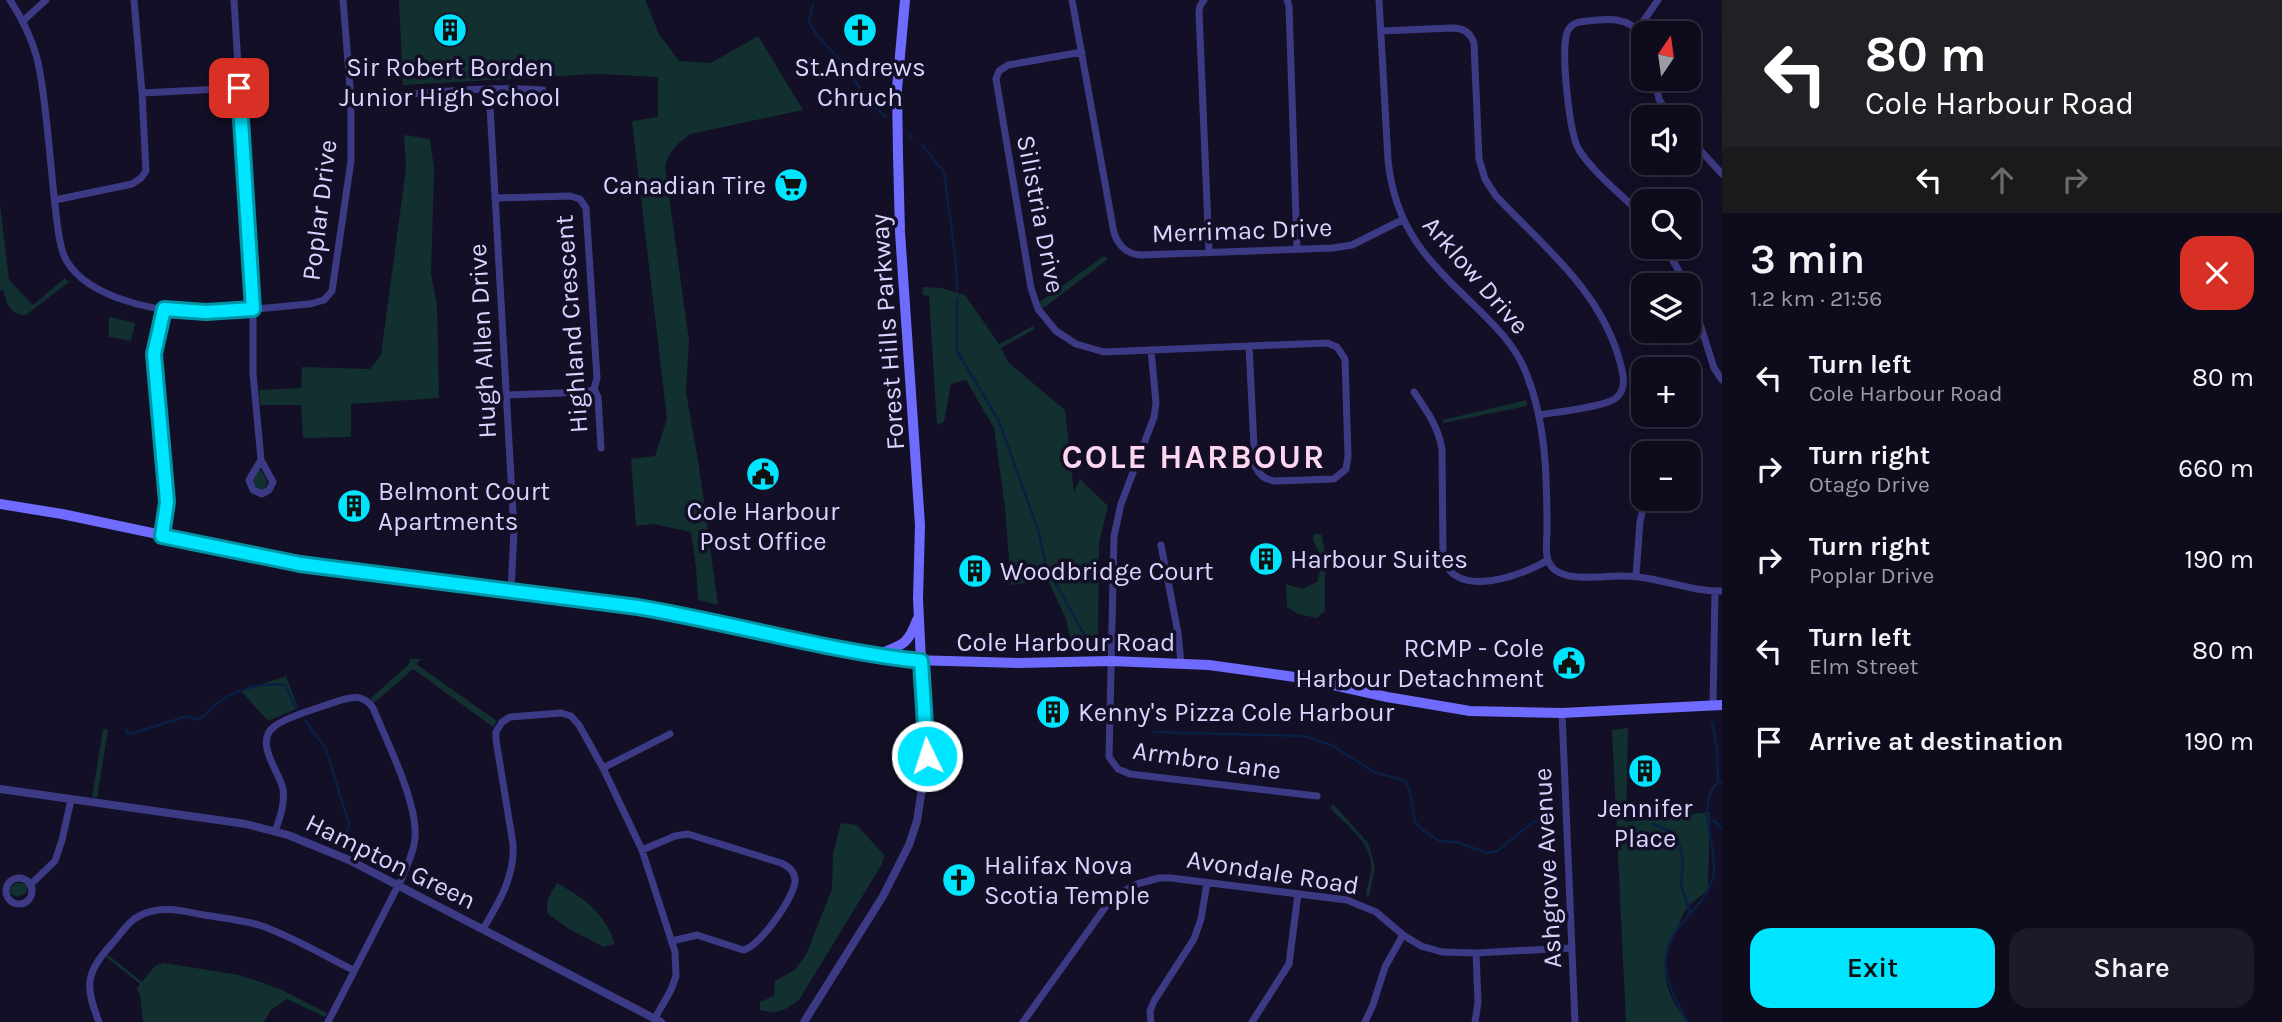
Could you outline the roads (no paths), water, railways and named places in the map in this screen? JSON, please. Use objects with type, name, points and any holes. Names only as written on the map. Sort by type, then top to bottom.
[{"type":"main road","name":"Forest Hills Parkway","points":[[905,0],[897,89],[898,155],[900,232],[920,525],[918,617],[921,661]]},
{"type":"main road","name":"Cole Harbour Road","points":[[0,504],[81,518],[300,564],[682,614],[830,646],[921,661],[1111,661],[1234,667],[1462,710],[1562,713],[1718,704]]},
{"type":"main road","points":[[878,654],[902,646],[910,639],[918,617]]},
{"type":"street","name":"Poplar Drive","points":[[10,0],[34,44],[41,70],[55,200],[64,253],[70,266],[81,278],[108,293],[164,309],[206,312],[322,301],[332,291],[350,169],[351,99],[343,0]]},
{"type":"street","points":[[23,21],[46,0]]},
{"type":"street","points":[[55,200],[127,186],[144,174],[147,164],[134,0]]},
{"type":"street","points":[[234,0],[253,309],[253,373],[261,460]]},
{"type":"street","name":"Merrimac Drive","points":[[1072,0],[1114,233],[1117,241],[1128,251],[1138,255],[1333,248],[1352,245],[1402,220]]},
{"type":"street","points":[[1205,0],[1199,12],[1209,251]]},
{"type":"street","points":[[1287,0],[1297,249]]},
{"type":"street","name":"Arklow Drive","points":[[1379,0],[1389,169],[1402,220],[1429,260],[1498,329],[1524,367],[1539,415],[1545,463],[1548,560]]},
{"type":"street","points":[[1647,21],[1658,0]]},
{"type":"street","points":[[1631,23],[1616,19],[1576,22],[1567,33],[1565,45],[1570,121],[1574,139],[1586,159],[1631,205]]},
{"type":"street","points":[[1381,31],[1452,28],[1469,33],[1474,44],[1479,159],[1485,179],[1496,196],[1581,286],[1596,306],[1610,333],[1622,374],[1623,386],[1619,396],[1606,403],[1539,415]]},
{"type":"street","name":"Silistria Drive","points":[[1082,52],[1008,65],[999,71],[996,79],[1031,288],[1038,309],[1056,331],[1076,344],[1104,352],[1249,346],[1327,343],[1334,345],[1340,350],[1345,363],[1348,456],[1348,467],[1338,478],[1275,481],[1258,472],[1255,466],[1249,346]]},
{"type":"street","points":[[142,93],[239,88]]},
{"type":"street","points":[[351,99],[489,89],[543,90]]},
{"type":"street","name":"Hugh Allen Drive","points":[[489,89],[514,531],[511,590]]},
{"type":"street","points":[[1701,151],[1722,174]]},
{"type":"street","name":"Highland Crescent","points":[[496,198],[570,195],[580,199],[585,205],[597,381],[594,388],[598,397],[601,449]]},
{"type":"street","points":[[162,536],[167,502],[154,354],[164,309]]},
{"type":"street","points":[[1701,328],[1714,368],[1722,380]]},
{"type":"street","points":[[1111,661],[1114,536],[1121,504],[1154,417],[1156,403],[1152,350]]},
{"type":"street","points":[[506,395],[588,391],[594,388]]},
{"type":"street","points":[[1414,392],[1435,423],[1440,437],[1443,558],[1449,572],[1463,580],[1500,579],[1527,572],[1548,560],[1557,571],[1576,577],[1636,576],[1718,591],[1718,704]]},
{"type":"street","points":[[1636,576],[1643,511]]},
{"type":"street","points":[[1161,545],[1181,663]]},
{"type":"street","points":[[804,1022],[883,896],[909,845],[917,821],[927,756],[921,661]]},
{"type":"street","name":"Armbro Lane","points":[[1111,661],[1108,750],[1111,761],[1118,769],[1130,774],[1317,796]]},
{"type":"street","points":[[275,831],[282,811],[283,795],[267,749],[266,740],[270,731],[277,724],[316,709],[353,696],[361,698],[373,708],[414,815],[414,848],[399,885],[328,1022]]},
{"type":"street","points":[[484,929],[507,886],[513,860],[513,844],[496,732],[502,722],[512,717],[559,712],[569,715],[578,723],[603,768],[642,850],[677,958],[676,976],[658,1020]]},
{"type":"street","name":"Ashgrove Avenue","points":[[1562,713],[1575,1022]]},
{"type":"street","points":[[603,768],[670,734]]},
{"type":"street","name":"Hampton Green","points":[[0,789],[246,824],[275,831],[329,850],[658,1020]]},
{"type":"street","points":[[31,884],[55,861],[64,836],[71,800]]},
{"type":"street","points":[[642,850],[675,836],[692,834],[781,863],[790,867],[794,873],[793,891],[768,930],[751,948],[743,950],[697,935],[688,935],[672,941]]},
{"type":"street","name":"Avondale Road","points":[[1023,1022],[1101,911],[1120,893],[1137,884],[1158,878],[1356,902],[1382,916],[1403,935],[1436,951],[1476,953],[1571,948]]},
{"type":"street","points":[[1151,1022],[1150,1011],[1154,1001],[1197,931],[1207,883]]},
{"type":"street","points":[[1252,1022],[1289,964],[1298,894]]},
{"type":"street","points":[[99,1022],[89,983],[95,964],[129,923],[155,910],[171,909],[254,924],[285,936],[353,971]]},
{"type":"street","points":[[1365,1022],[1385,967],[1403,935]]},
{"type":"street","points":[[1475,1022],[1478,1002],[1476,953]]},
{"type":"waterway","points":[[813,4],[809,22],[816,34],[848,69],[866,99],[886,117]]},
{"type":"waterway","points":[[922,145],[944,172],[957,291]]},
{"type":"waterway","points":[[957,299],[957,351],[999,421],[1038,530],[1046,566],[1089,643]]},
{"type":"waterway","points":[[126,729],[127,733],[131,734],[187,716],[197,720],[234,693],[267,685],[285,685],[297,710]]},
{"type":"waterway","points":[[305,720],[326,749],[349,824],[343,846]]},
{"type":"waterway","points":[[1712,722],[1717,749],[1718,781]]},
{"type":"waterway","points":[[1154,732],[1304,736],[1333,746],[1374,772],[1406,781],[1415,822],[1424,831],[1439,841],[1456,842],[1488,853],[1497,851],[1533,822],[1545,820]]},
{"type":"waterway","points":[[1688,1022],[1674,997],[1668,979],[1667,951],[1677,930],[1712,882],[1714,858],[1708,823],[1708,801],[1718,781],[1722,784]]},
{"type":"waterway","points":[[1708,822],[1714,821],[1722,828]]},
{"type":"waterway","points":[[1653,824],[1674,833],[1679,842],[1683,862],[1681,885],[1691,915]]},
{"type":"place","name":"Sir Robert Borden Junior High School","points":[[450,30]]},
{"type":"place","name":"St.Andrews Chruch","points":[[860,30]]},
{"type":"place","name":"Canadian Tire","points":[[791,185]]},
{"type":"place","name":"Cole Harbour Post Office","points":[[763,474]]},
{"type":"place","name":"Belmont Court Apartments","points":[[354,506]]},
{"type":"place","name":"Harbour Suites","points":[[1266,559]]},
{"type":"place","name":"Woodbridge Court","points":[[975,571]]},
{"type":"place","name":"RCMP - Cole Harbour Detachment","points":[[1569,663]]},
{"type":"place","name":"Kenny's Pizza Cole Harbour","points":[[1053,712]]},
{"type":"place","name":"Jennifer Place","points":[[1645,771]]},
{"type":"place","name":"Halifax Nova Scotia Temple","points":[[959,880]]},
{"type":"district","name":"COLE HARBOUR","points":[[1194,456]]}]
